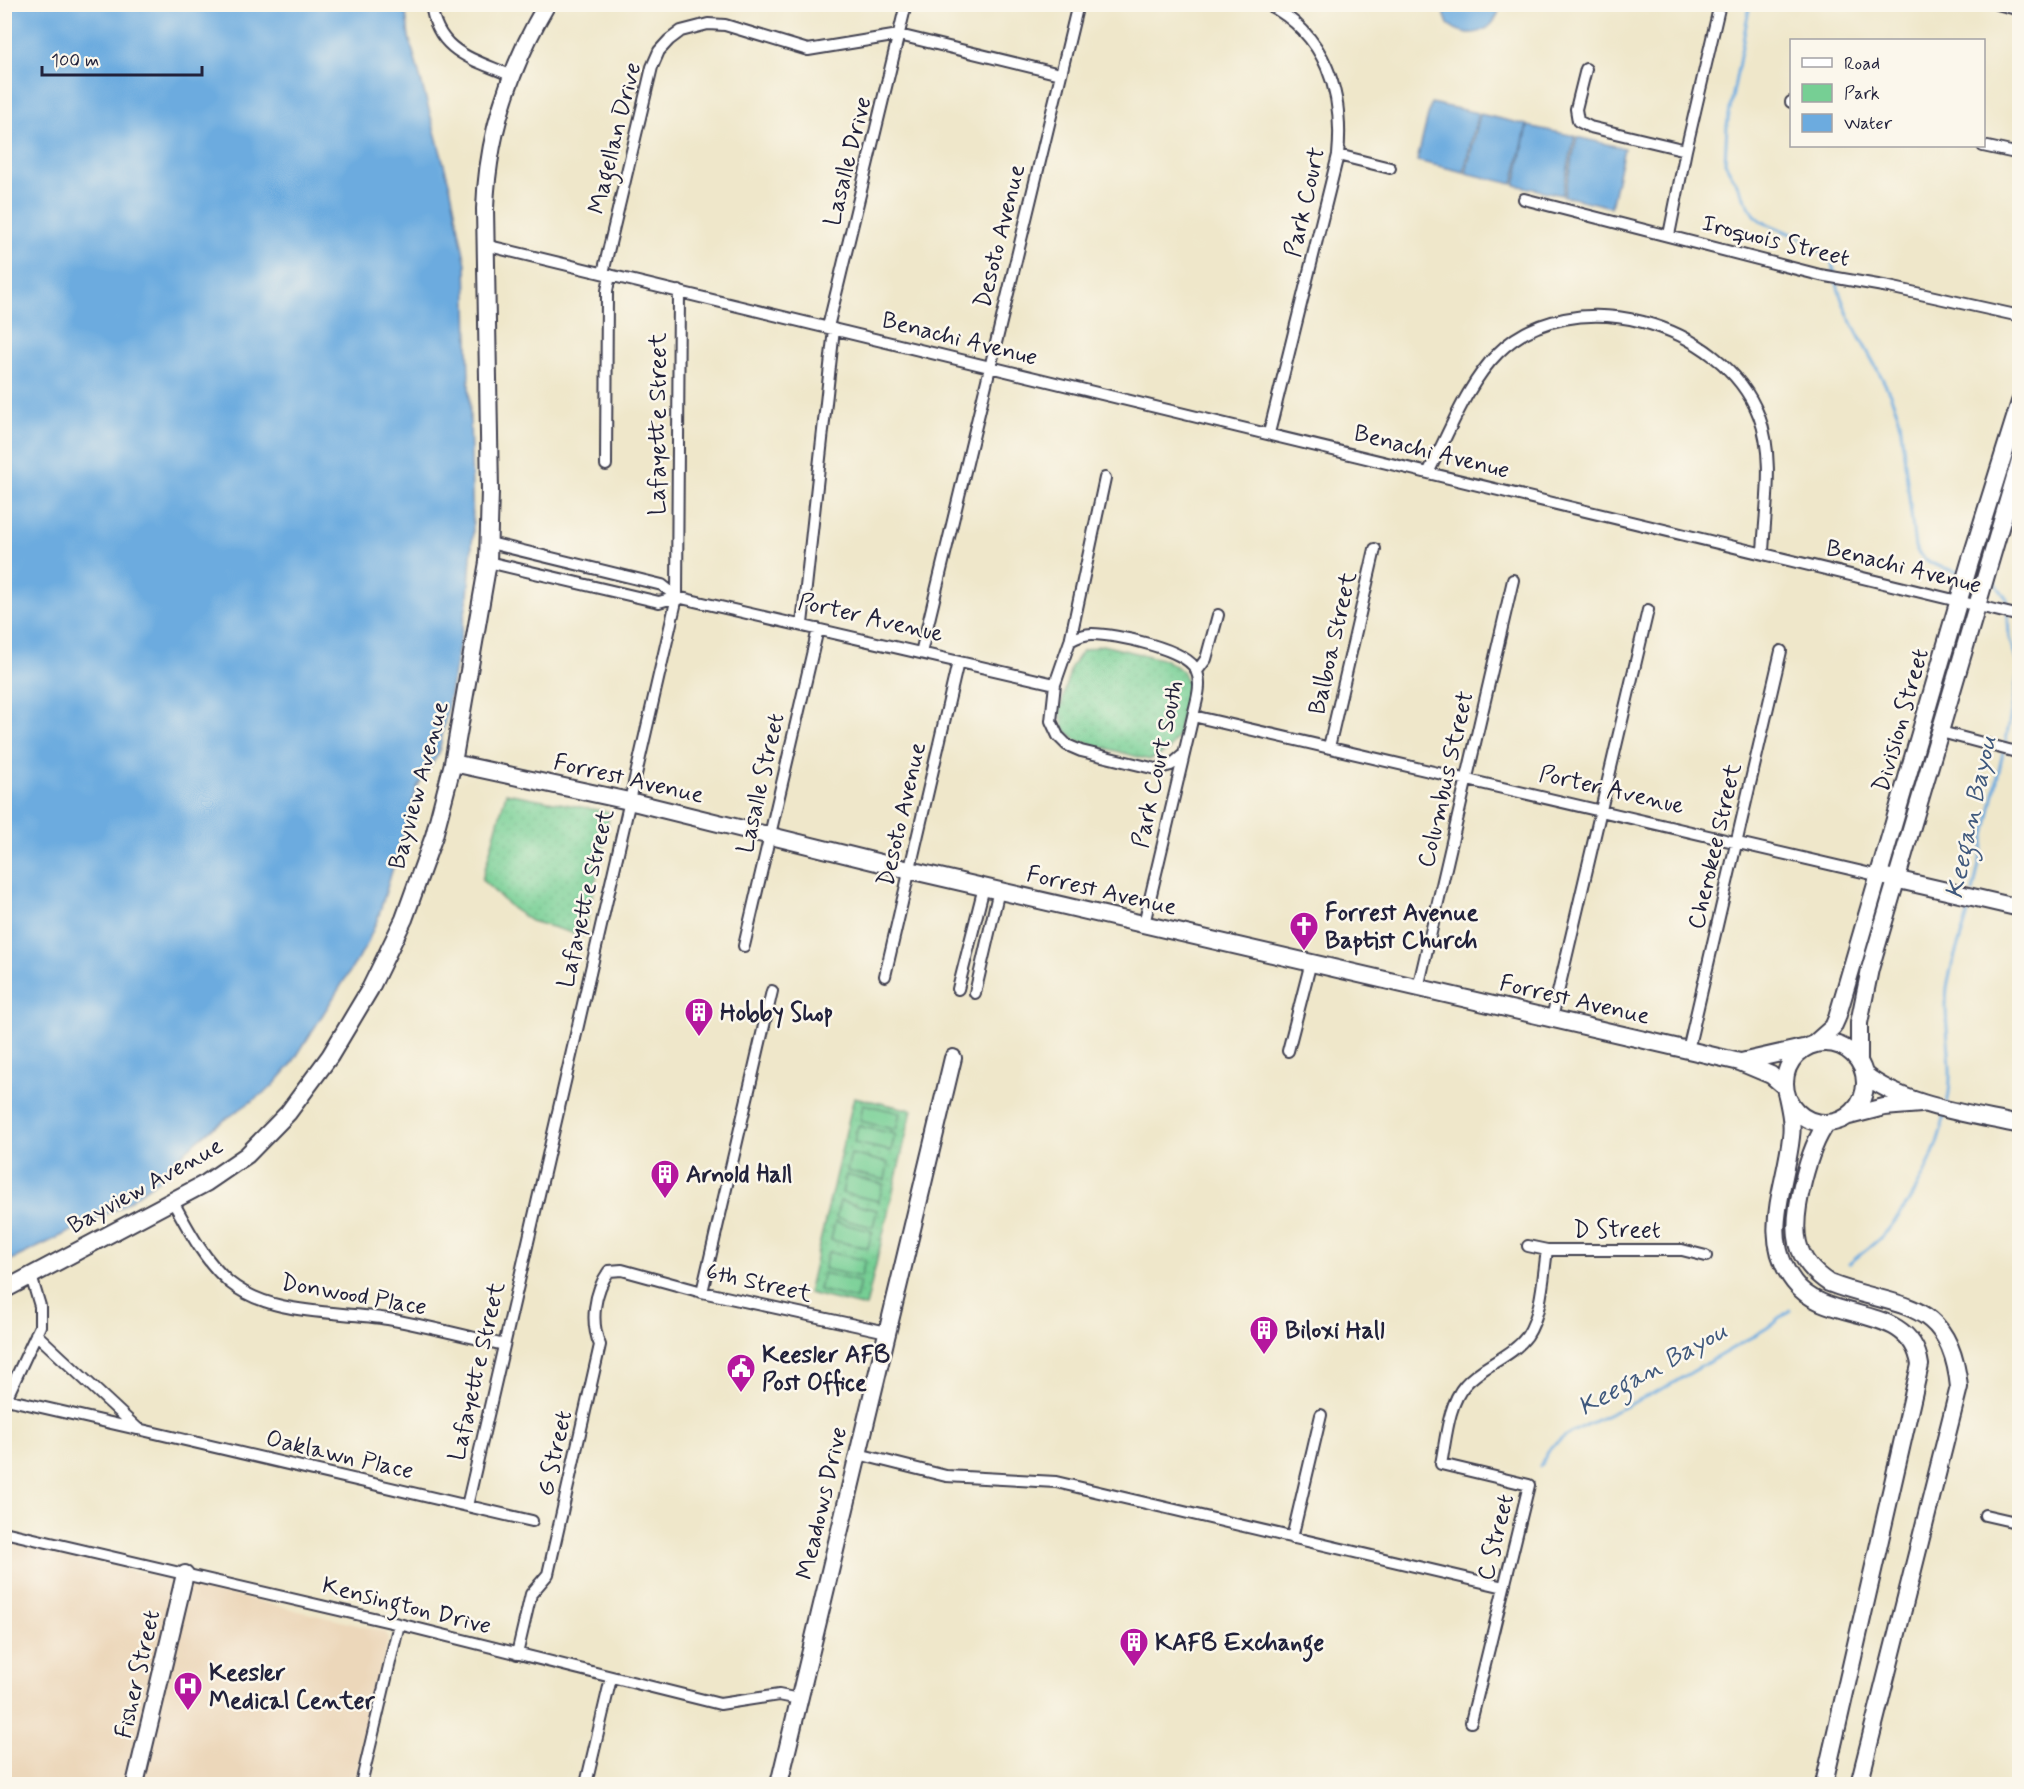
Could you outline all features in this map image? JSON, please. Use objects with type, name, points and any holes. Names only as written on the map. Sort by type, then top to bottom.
[{"type":"street","points":[[431,4],[440,34],[447,44],[458,52],[512,76],[546,4]]},
{"type":"street","name":"Lasalle Drive","points":[[831,328],[906,4]]},
{"type":"street","name":"Desoto Avenue","points":[[921,653],[1078,4]]},
{"type":"street","name":"Park Court","points":[[1268,4],[1287,14],[1308,34],[1327,62],[1337,93],[1340,116],[1338,155],[1269,433]]},
{"type":"street","points":[[1669,235],[1720,4]]},
{"type":"street","points":[[1997,4],[2019,10]]},
{"type":"street","name":"Magellan Drive","points":[[606,465],[606,274],[652,67],[659,51],[681,31],[708,24],[725,26],[808,50],[899,35]]},
{"type":"street","points":[[899,35],[1060,74]]},
{"type":"street","points":[[1586,69],[1576,109],[1578,122],[1590,127],[1686,150]]},
{"type":"street","name":"Bayview Avenue","points":[[4,1290],[206,1183],[247,1155],[288,1113],[330,1056],[370,989],[404,919],[434,836],[453,763],[488,562],[490,543],[485,192],[496,122],[512,76]]},
{"type":"street","points":[[1985,146],[2019,154]]},
{"type":"street","points":[[1338,155],[1390,168]]},
{"type":"street","name":"Iroquois Street","points":[[1524,199],[1820,275],[2019,316]]},
{"type":"street","name":"Benachi Avenue","points":[[485,245],[1429,471],[2019,616]]},
{"type":"street","name":"Lafayette Street","points":[[467,1506],[628,801],[677,597],[679,291]]},
{"type":"street","points":[[1429,471],[1478,379],[1497,354],[1516,338],[1560,319],[1599,317],[1630,319],[1647,323],[1713,356],[1747,391],[1765,437],[1767,471],[1763,552]]},
{"type":"street","points":[[802,624],[831,328]]},
{"type":"street","name":"Division Street","points":[[1862,1067],[1861,1005],[1889,878],[1958,602],[2019,402]]},
{"type":"street","name":"Division Street","points":[[1810,1046],[1833,1027],[1889,878],[1941,732],[1987,571],[2016,483],[2019,460]]},
{"type":"street","points":[[1105,478],[1070,641],[1055,684],[1051,721],[1067,745],[1156,769],[1171,765],[1184,754]]},
{"type":"street","name":"Porter Avenue","points":[[490,543],[662,585],[677,597],[1055,684]]},
{"type":"street","name":"Balboa Street","points":[[1329,747],[1375,549]]},
{"type":"street","name":"Porter Avenue","points":[[488,562],[659,602],[677,597]]},
{"type":"street","name":"Columbus Street","points":[[1418,988],[1512,579]]},
{"type":"street","points":[[1552,1018],[1648,610]]},
{"type":"street","name":"Park Court South","points":[[1144,924],[1193,716],[1199,686],[1197,671],[1206,659],[1218,615]]},
{"type":"street","name":"Lasalle Street","points":[[744,946],[818,628]]},
{"type":"street","points":[[1070,641],[1094,634],[1148,644],[1182,655],[1197,671]]},
{"type":"street","name":"Cherokee Street","points":[[1688,1050],[1781,651]]},
{"type":"street","name":"Desoto Avenue","points":[[885,976],[958,662]]},
{"type":"street","name":"Porter Avenue","points":[[1193,716],[2019,908]]},
{"type":"street","points":[[1941,732],[2018,753]]},
{"type":"street","name":"Forrest Avenue","points":[[453,763],[628,801],[909,870],[1740,1062],[1771,1074],[1786,1092]]},
{"type":"street","points":[[958,989],[992,888]]},
{"type":"street","points":[[975,993],[992,888]]},
{"type":"street","points":[[1288,1051],[1311,962]]},
{"type":"street","points":[[702,1292],[772,990]]},
{"type":"street","points":[[1824,1785],[1920,1365],[1915,1345],[1899,1328],[1823,1304],[1795,1283],[1781,1260],[1777,1243],[1776,1212],[1792,1135],[1786,1092],[1789,1065],[1810,1046],[1840,1045],[1885,1090],[1933,1105],[2019,1125]]},
{"type":"street","name":"Forrest Avenue","points":[[1740,1062],[1810,1046]]},
{"type":"street","name":"Meadows Drive","points":[[779,1785],[953,1058]]},
{"type":"street","points":[[1846,1118],[1862,1099],[1862,1067]]},
{"type":"street","points":[[1786,1092],[1802,1116],[1827,1123],[1884,1107],[1933,1105]]},
{"type":"street","points":[[1827,1123],[1815,1141],[1801,1200],[1796,1225],[1799,1246],[1819,1276],[1842,1288],[1891,1299],[1922,1313],[1949,1343],[1957,1370],[1959,1387],[1859,1785]]},
{"type":"street","name":"Donwood Place","points":[[172,1200],[204,1256],[230,1283],[250,1295],[304,1310],[389,1319],[504,1345]]},
{"type":"street","name":"D Street","points":[[1528,1245],[1547,1250],[1682,1250],[1706,1256]]},
{"type":"street","name":"C Street","points":[[1472,1722],[1529,1485],[1441,1464],[1457,1396],[1465,1384],[1510,1352],[1527,1336],[1535,1316],[1547,1250]]},
{"type":"street","name":"6th Street","points":[[622,1270],[702,1292],[887,1332]]},
{"type":"street","name":"G Street","points":[[517,1654],[531,1594],[548,1574],[551,1563],[600,1345],[593,1321],[602,1280],[609,1271],[622,1270]]},
{"type":"street","name":"Oaklawn Place","points":[[31,1276],[41,1319],[6,1399],[532,1521]]},
{"type":"street","name":"Oaklawn Place","points":[[36,1334],[138,1429]]},
{"type":"street","points":[[1292,1538],[1320,1415]]},
{"type":"street","points":[[858,1454],[946,1476],[1056,1482],[1504,1587]]},
{"type":"street","points":[[1985,1515],[2019,1523]]},
{"type":"street","name":"Kensington Drive","points":[[4,1532],[399,1624],[720,1704],[779,1695],[799,1699]]},
{"type":"street","name":"Fisher Street","points":[[135,1785],[185,1574]]},
{"type":"street","points":[[361,1785],[399,1624]]},
{"type":"street","points":[[586,1785],[611,1678]]},
{"type":"shaded area","name":"Keesler Medical Center","points":[[5,1540],[386,1632],[388,1640],[354,1784],[5,1784]]},
{"type":"green space","points":[[1102,645],[1166,660],[1182,671],[1188,684],[1177,737],[1168,751],[1149,760],[1076,740],[1064,729],[1060,710],[1071,667],[1082,651]]},
{"type":"green space","points":[[506,793],[609,812],[607,831],[583,936],[531,921],[513,909],[482,880]]},
{"type":"green space","points":[[854,1097],[912,1110],[866,1307],[808,1293]]},
{"type":"green space","points":[[863,1104],[900,1113],[896,1130],[860,1121]]},
{"type":"green space","points":[[858,1126],[895,1134],[891,1151],[854,1143]]},
{"type":"green space","points":[[851,1154],[888,1163],[885,1180],[847,1171]]},
{"type":"green space","points":[[846,1175],[883,1184],[879,1201],[842,1193]]},
{"type":"green space","points":[[840,1201],[877,1210],[873,1227],[836,1218]]},
{"type":"green space","points":[[835,1222],[872,1231],[868,1248],[831,1240]]},
{"type":"green space","points":[[828,1252],[865,1260],[861,1277],[824,1269]]},
{"type":"green space","points":[[823,1273],[860,1282],[856,1299],[819,1290]]},
{"type":"water","points":[[5,4],[405,5],[409,37],[451,190],[466,264],[473,532],[468,597],[439,753],[417,787],[378,918],[366,946],[291,1065],[272,1087],[209,1131],[186,1150],[166,1174],[121,1207],[5,1263]]},
{"type":"water","points":[[1441,4],[1500,5],[1494,22],[1488,28],[1473,33],[1456,29],[1448,24]]},
{"type":"water","points":[[1431,103],[1478,113],[1464,172],[1417,161]]},
{"type":"water","points":[[1480,114],[1527,125],[1513,184],[1466,173]]},
{"type":"water","points":[[1528,126],[1575,136],[1562,195],[1515,185]]},
{"type":"water","points":[[1577,137],[1624,148],[1611,207],[1564,196]]},
{"type":"waterway","name":"Keegan Bayou","points":[[1750,4],[1727,125],[1725,163],[1754,215],[1763,222],[1812,243],[1832,263],[1835,274]]},
{"type":"waterway","name":"Keegan Bayou","points":[[1836,280],[1849,317],[1886,385],[1900,421],[1915,547],[1929,562],[1962,573]]},
{"type":"waterway","name":"Keegan Bayou","points":[[1989,581],[1995,583],[2007,599],[2009,638],[2019,668],[2005,746]]},
{"type":"waterway","name":"Keegan Bayou","points":[[1973,892],[2003,752]]},
{"type":"waterway","name":"Keegan Bayou","points":[[1947,1104],[1950,1075],[1946,1017],[1947,988],[1971,902]]},
{"type":"waterway","name":"Keegan Bayou","points":[[1849,1264],[1884,1235],[1916,1190],[1931,1160],[1945,1113]]},
{"type":"waterway","name":"Keegan Bayou","points":[[1540,1466],[1551,1447],[1570,1433],[1668,1386],[1767,1328],[1790,1310]]},
{"type":"place","name":"Forrest Avenue Baptist Church","points":[[1304,952]]},
{"type":"place","name":"Hobby Shop","points":[[699,1038]]},
{"type":"place","name":"Arnold Hall","points":[[665,1200]]},
{"type":"place","name":"Biloxi Hall","points":[[1264,1356]]},
{"type":"place","name":"Keesler AFB Post Office","points":[[741,1394]]},
{"type":"place","name":"KAFB Exchange","points":[[1134,1668]]},
{"type":"place","name":"Keesler Medical Center","points":[[188,1712]]}]
